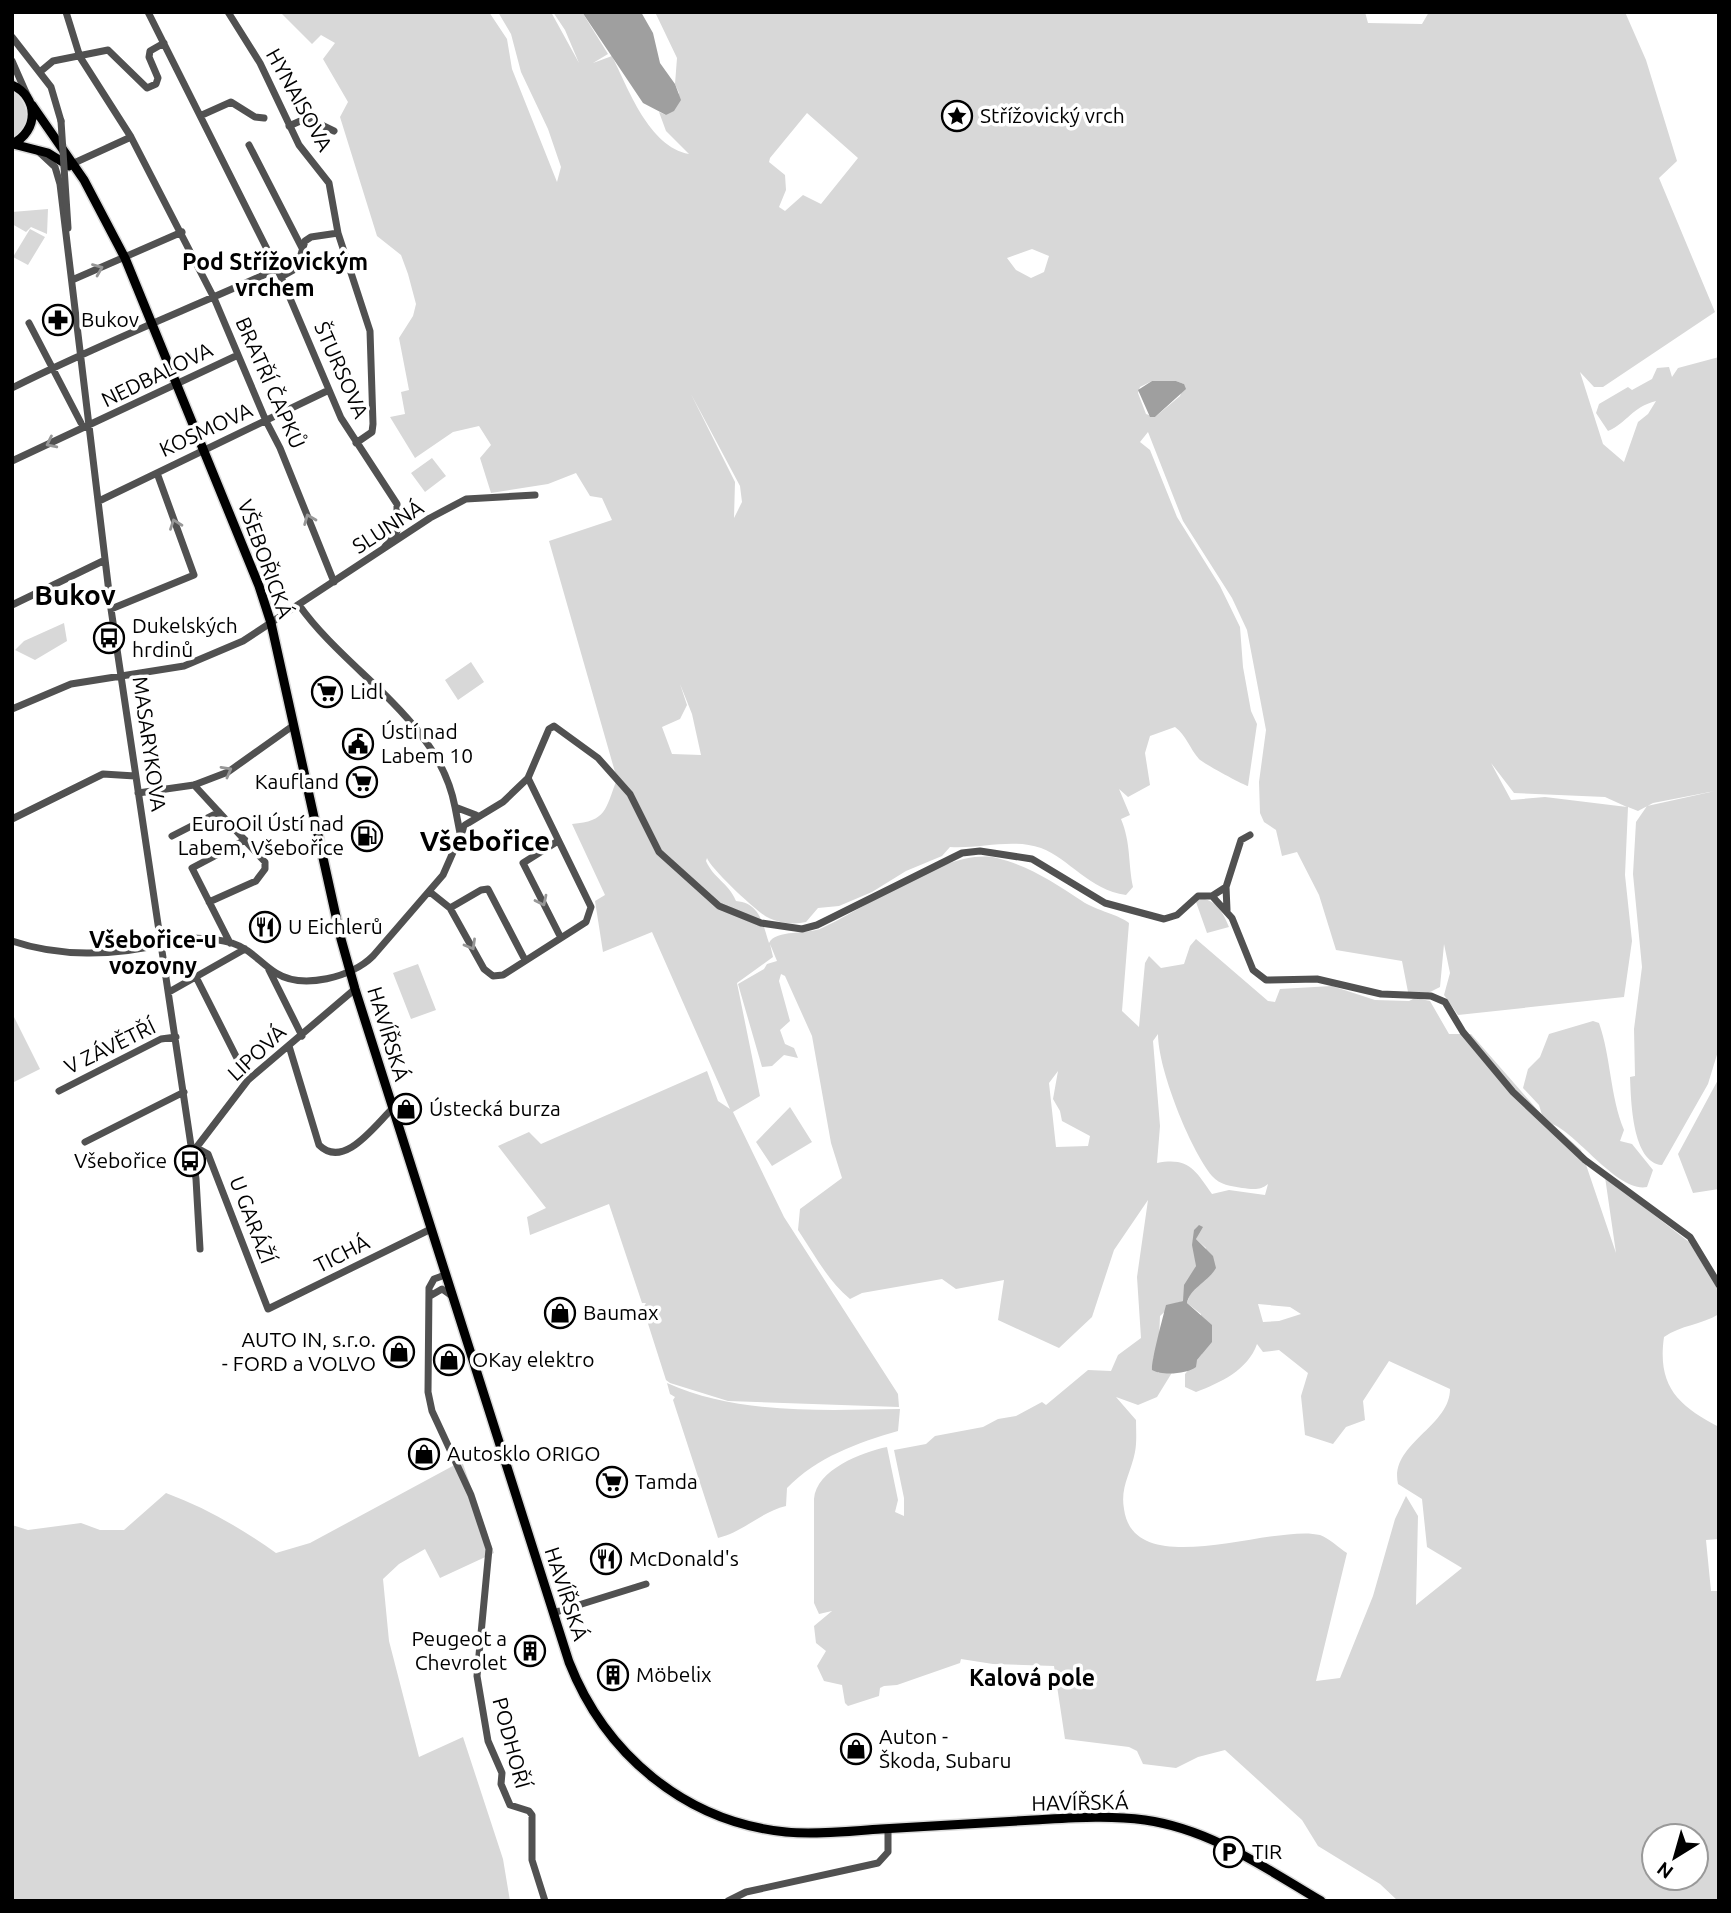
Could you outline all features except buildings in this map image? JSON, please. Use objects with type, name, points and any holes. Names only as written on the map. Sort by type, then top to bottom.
[{"type":"main road","points":[[12,85],[29,100],[31,125],[26,134],[13,144]]},
{"type":"main road","name":"VŠEBOŘICKÁ","points":[[29,100],[74,163],[125,258],[244,546],[271,623],[350,971]]},
{"type":"main road","name":"VŠEBOŘICKÁ","points":[[13,144],[30,146],[57,157],[84,180]]},
{"type":"main road","name":"HAVÍŘSKÁ","points":[[350,971],[575,1677],[598,1720],[628,1756],[668,1790],[714,1814],[759,1828],[811,1833],[1080,1818],[1157,1822],[1220,1843],[1321,1901]]},
{"type":"street","name":"BRATŘÍ ČAPKŮ","points":[[66,12],[80,57],[131,137],[214,298],[280,448],[334,582]]},
{"type":"street","name":"ŠTURSOVA","points":[[148,12],[281,277],[329,390],[356,443],[397,504],[397,531],[384,548]]},
{"type":"street","name":"HYNAISOVA","points":[[228,12],[260,63],[299,145],[329,183],[338,233],[370,331],[372,432],[356,443]]},
{"type":"street","name":"MASARYKOVA","points":[[12,37],[41,71],[55,94],[61,121],[67,243]]},
{"type":"street","points":[[41,71],[53,61],[108,50],[147,88],[156,84],[158,78],[149,57],[150,51],[164,43]]},
{"type":"street","points":[[12,61],[29,100]]},
{"type":"street","points":[[202,115],[230,102],[255,117],[264,118]]},
{"type":"street","points":[[289,126],[307,118],[334,131]]},
{"type":"street","points":[[74,163],[131,137]]},
{"type":"street","points":[[249,145],[302,248]]},
{"type":"street","name":"MASARYKOVA","points":[[30,146],[55,167],[67,243],[111,609],[194,1148],[200,1249]]},
{"type":"street","points":[[72,280],[182,232]]},
{"type":"street","points":[[281,277],[297,268],[302,248],[311,237],[338,233]]},
{"type":"street","points":[[12,388],[81,352],[153,325],[277,269]]},
{"type":"street","points":[[29,323],[81,422]]},
{"type":"street","name":"NEDBALOVA","points":[[12,461],[83,427],[90,427],[238,355]]},
{"type":"street","name":"KOSMOVA","points":[[99,501],[329,390]]},
{"type":"street","points":[[111,609],[194,575],[156,473]]},
{"type":"street","name":"SLUNNÁ","points":[[271,623],[384,548],[466,499],[535,495]]},
{"type":"street","points":[[12,605],[105,560]]},
{"type":"street","points":[[299,605],[338,653],[415,726],[449,778],[460,833]]},
{"type":"street","points":[[12,709],[71,684],[184,666],[243,641],[271,623]]},
{"type":"street","points":[[138,793],[194,785],[228,772],[294,725]]},
{"type":"street","points":[[12,940],[46,949],[101,952],[139,949],[162,942],[230,943],[245,949],[287,979],[323,979],[350,971],[373,956],[430,892],[443,875],[460,833],[475,816],[503,802],[528,778],[549,729],[557,727],[606,766],[630,794],[659,852],[669,863],[719,906],[761,923],[802,929],[817,925],[962,853],[980,851],[1032,859],[1054,869],[1105,903],[1164,919],[1177,915],[1198,896],[1212,896],[1226,887]]},
{"type":"street","points":[[12,819],[103,774],[135,776]]},
{"type":"street","points":[[430,892],[450,908],[488,974],[503,975],[586,922],[591,907],[528,778]]},
{"type":"street","points":[[194,785],[265,862],[261,876],[209,902]]},
{"type":"street","points":[[455,807],[475,816]]},
{"type":"street","points":[[172,836],[219,812]]},
{"type":"street","points":[[1250,835],[1241,839],[1226,887],[1227,910],[1253,970],[1266,980],[1318,979],[1381,994],[1431,996],[1445,1002],[1463,1032],[1513,1092],[1585,1160],[1690,1237],[1719,1285]]},
{"type":"street","points":[[230,943],[192,868],[245,840]]},
{"type":"street","points":[[558,841],[523,863],[561,938]]},
{"type":"street","points":[[450,908],[481,890],[488,890],[525,960]]},
{"type":"street","points":[[1212,896],[1227,910]]},
{"type":"street","points":[[169,992],[245,949]]},
{"type":"street","points":[[267,966],[302,1036]]},
{"type":"street","points":[[196,977],[248,1080]]},
{"type":"street","name":"LIPOVÁ","points":[[194,1148],[248,1080],[355,989]]},
{"type":"street","name":"V ZÁVĚTŘÍ","points":[[59,1091],[161,1039],[176,1037]]},
{"type":"street","points":[[289,1046],[319,1145],[325,1152],[335,1154],[348,1150],[393,1108]]},
{"type":"street","points":[[85,1142],[184,1092]]},
{"type":"street","name":"U GARÁŽÍ","points":[[194,1148],[208,1154],[232,1210],[268,1309]]},
{"type":"street","name":"TICHÁ","points":[[268,1309],[431,1229]]},
{"type":"street","points":[[430,1296],[434,1279],[445,1275]]},
{"type":"street","points":[[430,1296],[442,1289],[452,1296]]},
{"type":"street","name":"PODHOŘÍ","points":[[430,1296],[428,1392],[432,1411],[471,1495],[489,1549],[476,1662],[488,1741],[502,1773],[501,1784],[510,1805],[529,1811],[532,1815],[532,1860],[545,1901]]},
{"type":"street","points":[[553,1613],[646,1584]]},
{"type":"street","points":[[728,1901],[746,1892],[878,1863],[888,1852],[888,1829]]},
{"type":"shaded area","points":[[280,12],[489,12],[507,39],[512,69],[557,182],[561,167],[548,129],[521,72],[511,34],[498,12],[551,12],[579,63],[565,30],[553,12],[582,12],[608,54],[593,63],[612,56],[651,128],[675,149],[689,154],[666,131],[659,112],[666,115],[679,93],[675,84],[677,58],[655,12],[1365,12],[1368,23],[1422,24],[1429,12],[1625,12],[1646,60],[1677,161],[1659,178],[1715,312],[1603,387],[1594,387],[1580,372],[1603,444],[1624,462],[1638,422],[1648,414],[1656,401],[1641,407],[1608,431],[1596,413],[1599,404],[1628,387],[1632,390],[1652,379],[1657,368],[1669,367],[1672,377],[1678,368],[1719,357],[1719,1048],[1708,1084],[1662,1165],[1652,1162],[1644,1154],[1639,1142],[1630,1087],[1630,1077],[1635,1076],[1634,1029],[1642,967],[1633,874],[1636,822],[1647,806],[1638,811],[1628,807],[1625,875],[1632,941],[1624,997],[1458,1015],[1444,995],[1450,973],[1444,944],[1440,987],[1428,993],[1408,992],[1402,961],[1336,950],[1319,895],[1297,852],[1282,856],[1276,830],[1264,822],[1260,813],[1259,782],[1266,730],[1247,630],[1232,598],[1183,521],[1148,432],[1140,442],[1150,450],[1177,517],[1220,586],[1240,627],[1243,667],[1251,711],[1257,724],[1248,786],[1199,759],[1175,727],[1150,736],[1145,753],[1150,785],[1128,797],[1119,789],[1130,815],[1121,819],[1128,845],[1133,887],[1126,895],[1101,887],[1051,853],[1030,845],[950,847],[942,856],[906,871],[872,892],[839,906],[818,908],[806,922],[791,923],[767,917],[725,880],[707,858],[706,861],[736,901],[751,906],[760,916],[769,943],[785,934],[822,928],[908,881],[956,861],[978,857],[1009,861],[1041,876],[1087,904],[1129,923],[1122,1011],[1139,1027],[1145,963],[1149,956],[1161,968],[1184,964],[1190,946],[1196,939],[1268,1001],[1275,1002],[1280,989],[1332,986],[1375,1000],[1409,1001],[1415,998],[1430,1001],[1449,1034],[1471,1034],[1542,1115],[1539,1105],[1523,1088],[1528,1069],[1540,1057],[1549,1034],[1593,1021],[1599,1023],[1624,1130],[1620,1141],[1632,1144],[1653,1170],[1647,1187],[1623,1181],[1573,1138],[1552,1124],[1581,1150],[1616,1253],[1605,1177],[1689,1242],[1719,1291],[1719,1314],[1664,1337],[1663,1354],[1664,1369],[1674,1392],[1692,1411],[1719,1427],[1719,1539],[1706,1540],[1711,1591],[1719,1591],[1719,1901],[1398,1901],[1380,1884],[1318,1846],[1302,1820],[1225,1750],[1198,1757],[1176,1768],[1143,1764],[1137,1751],[1129,1747],[1065,1739],[1054,1666],[993,1664],[961,1659],[960,1663],[897,1685],[884,1686],[880,1688],[879,1696],[848,1706],[842,1685],[824,1681],[817,1666],[826,1651],[816,1643],[814,1626],[832,1611],[819,1614],[814,1603],[814,1499],[823,1479],[853,1458],[887,1447],[898,1500],[895,1512],[904,1516],[904,1498],[894,1450],[926,1444],[935,1436],[983,1427],[998,1419],[1016,1416],[1042,1402],[1046,1405],[1088,1370],[1111,1371],[1118,1355],[1141,1338],[1137,1277],[1148,1200],[1114,1250],[1092,1317],[1059,1348],[998,1320],[1004,1280],[956,1289],[942,1279],[862,1293],[850,1299],[828,1276],[798,1230],[800,1209],[842,1178],[831,1143],[812,1036],[785,976],[781,974],[779,981],[790,1021],[780,1030],[785,1044],[794,1048],[798,1058],[784,1055],[772,1066],[762,1067],[738,984],[764,969],[767,964],[777,961],[770,944],[773,957],[737,983],[760,1096],[733,1112],[784,1217],[898,1394],[899,1407],[728,1401],[670,1383],[666,1380],[643,1308],[646,1303],[642,1303],[609,1204],[530,1235],[527,1217],[546,1208],[498,1146],[529,1132],[541,1144],[707,1071],[718,1101],[730,1109],[652,932],[603,952],[595,901],[605,895],[572,824],[592,820],[603,812],[617,779],[549,541],[612,520],[602,498],[590,496],[576,473],[548,484],[491,493],[480,458],[491,445],[479,426],[453,432],[415,458],[390,417],[405,414],[401,392],[409,390],[399,338],[413,316],[416,304],[401,255],[377,236],[340,117],[348,102],[323,59],[335,43],[321,35],[312,44]],"holes":[[[807,113],[858,158],[821,204],[803,195],[785,211],[779,207],[786,190],[785,175],[769,162]],[[1032,249],[1049,256],[1044,272],[1031,278],[1016,270],[1007,258]],[[1152,381],[1176,381],[1184,384],[1180,396],[1155,417],[1146,414],[1138,393],[1140,387]],[[691,394],[740,486],[742,502],[734,518],[735,482]],[[680,684],[692,714],[701,755],[672,754],[662,727],[680,719],[687,705]],[[1491,763],[1514,793],[1605,797],[1627,807],[1545,797],[1511,800]],[[1715,791],[1648,806],[1653,803]],[[1158,1034],[1169,1087],[1203,1164],[1215,1179],[1230,1186],[1259,1189],[1268,1184],[1265,1195],[1229,1190],[1212,1194],[1190,1167],[1177,1162],[1157,1163],[1160,1126],[1153,1041]],[[1058,1071],[1053,1099],[1062,1121],[1090,1136],[1088,1146],[1056,1147],[1049,1083]],[[1199,1228],[1196,1239],[1206,1248],[1187,1303],[1201,1314],[1202,1354],[1185,1374],[1185,1387],[1196,1392],[1223,1380],[1247,1361],[1257,1344],[1263,1352],[1279,1350],[1308,1373],[1301,1396],[1305,1435],[1333,1444],[1346,1427],[1365,1420],[1363,1401],[1389,1361],[1450,1389],[1441,1414],[1402,1458],[1398,1470],[1398,1484],[1422,1499],[1427,1547],[1462,1568],[1416,1605],[1418,1516],[1406,1496],[1395,1519],[1373,1596],[1340,1678],[1316,1681],[1347,1553],[1320,1535],[1271,1536],[1208,1546],[1178,1547],[1152,1543],[1133,1531],[1124,1509],[1125,1487],[1136,1448],[1136,1420],[1116,1397],[1138,1405],[1157,1397],[1173,1371],[1158,1373],[1153,1360],[1159,1339],[1160,1316],[1173,1304],[1183,1301],[1196,1266],[1194,1231]],[[1258,1304],[1290,1307],[1301,1314],[1279,1321],[1263,1322]]]},
{"type":"shaded area","points":[[582,12],[641,12],[653,33],[660,63],[675,84],[681,100],[674,111],[666,115],[643,103]]},
{"type":"shaded area","points":[[12,90],[23,101],[27,114],[23,127],[12,138]]},
{"type":"shaded area","points":[[48,209],[47,234],[31,227],[26,232],[12,224],[12,212]]},
{"type":"shaded area","points":[[30,229],[45,237],[28,265],[13,257]]},
{"type":"shaded area","points":[[1152,381],[1176,381],[1184,384],[1186,389],[1155,417],[1150,417],[1138,390]]},
{"type":"shaded area","points":[[432,458],[446,476],[425,492],[411,473]]},
{"type":"shaded area","points":[[64,623],[67,641],[35,660],[15,650],[24,641]]},
{"type":"shaded area","points":[[471,662],[484,682],[458,700],[445,680]]},
{"type":"shaded area","points":[[1200,898],[1210,901],[1218,908],[1229,927],[1207,933],[1196,902]]},
{"type":"shaded area","points":[[418,964],[436,1010],[411,1019],[393,973]]},
{"type":"shaded area","points":[[12,1013],[40,1069],[12,1083]]},
{"type":"shaded area","points":[[1719,1078],[1719,1189],[1693,1193],[1678,1154]]},
{"type":"shaded area","points":[[790,1107],[812,1142],[772,1166],[756,1142]]},
{"type":"shaded area","points":[[1199,1225],[1203,1227],[1196,1239],[1213,1256],[1216,1268],[1192,1293],[1187,1303],[1212,1325],[1212,1342],[1197,1360],[1196,1367],[1174,1373],[1156,1372],[1152,1370],[1152,1365],[1166,1305],[1183,1301],[1184,1285],[1196,1266],[1192,1245],[1194,1230]]},
{"type":"shaded area","points":[[667,1383],[722,1401],[751,1406],[811,1410],[900,1409],[898,1431],[853,1446],[824,1460],[787,1488],[786,1506],[718,1538],[673,1400],[675,1397],[670,1394]]},
{"type":"shaded area","points":[[462,1461],[494,1553],[440,1578],[425,1549],[399,1564],[383,1579],[389,1641],[419,1757],[463,1737],[503,1859],[510,1901],[12,1901],[12,1525],[28,1530],[81,1523],[100,1530],[124,1530],[166,1493],[223,1519],[276,1553],[310,1543]]},
{"type":"place","name":"Střížovický vrch","points":[[957,116]]},
{"type":"place","name":"Bukov","points":[[58,320]]},
{"type":"place","name":"Dukelských hrdinů","points":[[109,638]]},
{"type":"place","name":"Lidl","points":[[327,692]]},
{"type":"place","name":"Ústí nad Labem 10","points":[[358,744]]},
{"type":"place","name":"Kaufland","points":[[362,782]]},
{"type":"place","name":"EuroOil Ústí nad Labem, Všebořice","points":[[367,836]]},
{"type":"place","name":"U Eichlerů","points":[[265,927]]},
{"type":"place","name":"Ústecká burza","points":[[406,1109]]},
{"type":"place","name":"Všebořice","points":[[190,1161]]},
{"type":"place","name":"Baumax","points":[[560,1313]]},
{"type":"place","name":"AUTO IN, s.r.o. - FORD a VOLVO","points":[[399,1352]]},
{"type":"place","name":"OKay elektro","points":[[449,1360]]},
{"type":"place","name":"Autosklo ORIGO","points":[[424,1454]]},
{"type":"place","name":"Tamda","points":[[612,1482]]},
{"type":"place","name":"McDonald's","points":[[606,1559]]},
{"type":"place","name":"Peugeot a Chevrolet","points":[[530,1651]]},
{"type":"place","name":"Möbelix","points":[[613,1675]]},
{"type":"place","name":"Auton - Škoda, Subaru","points":[[856,1749]]},
{"type":"place","name":"TIR","points":[[1229,1852]]},
{"type":"district","name":"Pod Střížovickým vrchem","points":[[275,275]]},
{"type":"district","name":"Bukov","points":[[75,595]]},
{"type":"district","name":"Všebořice","points":[[485,841]]},
{"type":"district","name":"Všebořice-u vozovny","points":[[153,953]]},
{"type":"district","name":"Kalová pole","points":[[1032,1678]]}]
